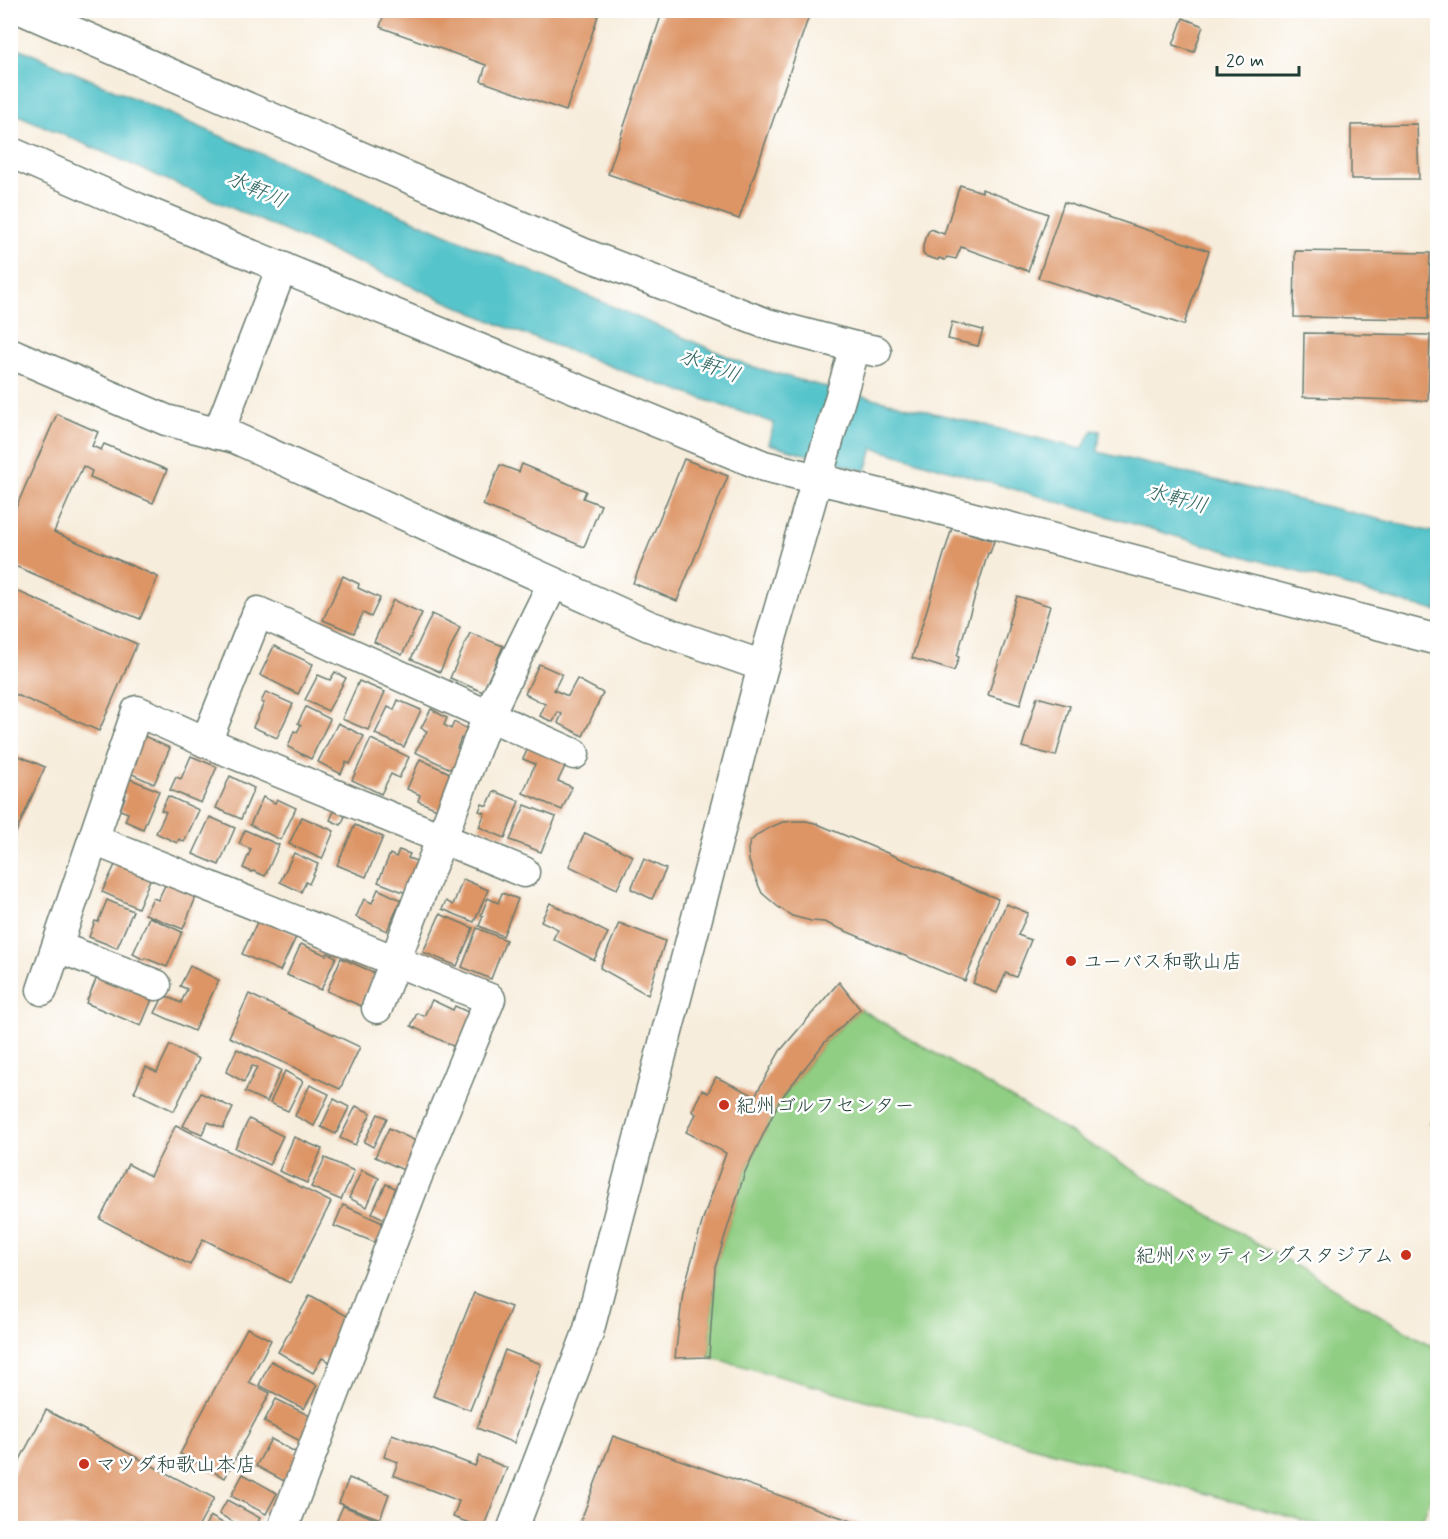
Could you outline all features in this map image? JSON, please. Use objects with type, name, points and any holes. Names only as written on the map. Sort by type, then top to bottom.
[{"type":"street","points":[[23,10],[582,253],[767,324],[866,349],[820,470],[763,666],[588,1333],[513,1528]]},
{"type":"street","points":[[10,152],[137,208],[764,466],[820,470],[913,502],[1437,640]]},
{"type":"street","points":[[218,434],[282,267]]},
{"type":"street","points":[[10,353],[166,420],[235,438],[649,626],[763,666]]},
{"type":"street","points":[[377,1008],[488,716],[553,583]]},
{"type":"street","points":[[206,741],[258,612],[574,754]]},
{"type":"street","points":[[42,990],[137,711],[524,872]]},
{"type":"street","points":[[94,840],[490,999],[417,1176],[283,1528]]},
{"type":"street","points":[[57,947],[156,985]]},
{"type":"green space","name":"紀州ゴルフセンター","points":[[860,1009],[1437,1349],[1437,1482],[1419,1528],[1330,1528],[709,1357],[715,1268],[745,1172],[780,1100],[825,1042]]},
{"type":"water","name":"水軒川","points":[[11,45],[747,365],[810,383],[1082,449],[1093,430],[1100,431],[1098,452],[1437,533],[1437,611],[873,448],[866,471],[769,444],[774,423],[647,380],[503,326],[11,112]]},
{"type":"building","points":[[385,10],[600,10],[566,111],[481,81],[486,65],[380,27]]},
{"type":"building","points":[[663,10],[811,10],[739,219],[608,174]]},
{"type":"building","points":[[1183,18],[1203,26],[1194,52],[1173,45]]},
{"type":"building","points":[[1417,124],[1419,179],[1351,179],[1351,125]]},
{"type":"building","points":[[960,185],[982,192],[982,189],[1048,214],[1028,271],[961,247],[956,259],[947,257],[945,260],[939,258],[938,260],[925,256],[923,246],[925,238],[930,229],[944,234]]},
{"type":"building","points":[[1064,202],[1209,251],[1184,325],[1038,278]]},
{"type":"building","points":[[1295,251],[1430,253],[1428,319],[1294,317]]},
{"type":"building","points":[[952,322],[983,330],[978,346],[948,339]]},
{"type":"building","points":[[1304,333],[1430,335],[1428,401],[1303,397]]},
{"type":"building","points":[[57,414],[98,432],[92,446],[101,450],[104,444],[167,470],[153,503],[90,477],[92,471],[83,466],[54,532],[158,577],[140,619],[10,564],[10,521]]},
{"type":"building","points":[[684,459],[728,476],[677,601],[633,583]]},
{"type":"building","points":[[522,464],[586,491],[583,498],[601,505],[584,547],[483,505],[500,465],[519,472]]},
{"type":"building","points":[[952,528],[994,541],[988,553],[954,671],[912,658]]},
{"type":"building","points":[[343,576],[359,584],[358,588],[380,598],[371,617],[363,613],[354,633],[323,620]]},
{"type":"building","points":[[10,588],[137,644],[99,731],[10,692]]},
{"type":"building","points":[[1017,596],[1050,606],[1020,705],[988,695]]},
{"type":"building","points":[[393,600],[422,613],[402,655],[374,642]]},
{"type":"building","points":[[432,614],[460,627],[440,672],[411,659]]},
{"type":"building","points":[[470,633],[503,646],[483,692],[450,678]]},
{"type":"building","points":[[274,646],[313,664],[298,694],[260,675]]},
{"type":"building","points":[[539,664],[562,674],[554,690],[568,696],[577,679],[603,693],[583,736],[558,723],[562,714],[558,712],[553,722],[540,716],[545,704],[525,694]]},
{"type":"building","points":[[335,672],[346,678],[328,711],[305,700],[318,675],[330,680]]},
{"type":"building","points":[[359,681],[385,692],[368,730],[342,719]]},
{"type":"building","points":[[266,692],[293,704],[277,738],[253,727],[264,703],[261,702]]},
{"type":"building","points":[[1037,697],[1070,706],[1056,756],[1022,747]]},
{"type":"building","points":[[398,700],[421,710],[404,747],[375,734],[388,707],[394,710]]},
{"type":"building","points":[[306,707],[330,719],[311,759],[288,747],[294,731],[297,732],[301,725],[298,723]]},
{"type":"building","points":[[431,709],[447,718],[444,725],[451,729],[454,722],[473,732],[469,742],[461,738],[457,748],[469,754],[459,773],[415,752],[427,731],[421,728]]},
{"type":"building","points":[[338,723],[364,736],[350,764],[346,762],[341,774],[318,762]]},
{"type":"building","points":[[140,734],[170,748],[154,784],[121,769]]},
{"type":"building","points":[[371,739],[409,757],[399,778],[391,774],[381,794],[352,780]]},
{"type":"building","points":[[530,744],[568,760],[558,781],[572,787],[562,810],[523,793],[535,764],[523,759]]},
{"type":"building","points":[[10,752],[45,767],[10,846]]},
{"type":"building","points":[[191,756],[217,767],[201,803],[170,790],[176,777],[181,779]]},
{"type":"building","points":[[420,759],[458,777],[444,812],[418,801],[420,795],[407,789]]},
{"type":"building","points":[[230,776],[254,788],[241,819],[216,808]]},
{"type":"building","points":[[128,778],[159,791],[143,829],[125,821],[128,813],[120,810],[126,795],[121,793]]},
{"type":"building","points":[[494,791],[519,801],[505,838],[479,827],[485,813],[479,811],[482,804],[487,806]]},
{"type":"building","points":[[168,796],[199,810],[184,842],[179,839],[177,843],[156,833],[166,812],[161,810]]},
{"type":"building","points":[[263,797],[275,803],[277,799],[296,808],[281,840],[250,825]]},
{"type":"building","points":[[525,805],[556,817],[541,852],[510,840]]},
{"type":"building","points":[[334,811],[345,816],[341,825],[330,820]]},
{"type":"building","points":[[210,817],[235,828],[219,865],[193,854]]},
{"type":"building","points":[[302,817],[334,831],[322,859],[289,844]]},
{"type":"building","points":[[806,821],[998,899],[965,981],[824,922],[792,916],[762,893],[749,861],[750,842],[758,834],[783,822]]},
{"type":"building","points":[[355,825],[383,837],[366,877],[337,865]]},
{"type":"building","points":[[245,830],[279,845],[265,876],[243,868],[251,849],[239,844]]},
{"type":"building","points":[[585,833],[633,856],[617,889],[569,866]]},
{"type":"building","points":[[399,850],[410,854],[408,858],[419,862],[406,893],[378,882],[390,854],[396,857]]},
{"type":"building","points":[[294,853],[318,864],[309,884],[306,882],[301,892],[280,882]]},
{"type":"building","points":[[644,859],[666,869],[652,899],[631,889]]},
{"type":"building","points":[[117,861],[152,875],[138,908],[102,892]]},
{"type":"building","points":[[168,879],[198,892],[183,929],[145,914],[153,898],[158,900]]},
{"type":"building","points":[[463,879],[488,890],[474,922],[442,909],[446,901],[453,905]]},
{"type":"building","points":[[378,889],[401,900],[387,931],[356,917],[364,899],[372,903]]},
{"type":"building","points":[[502,893],[518,899],[503,936],[479,926],[488,898],[498,903]]},
{"type":"building","points":[[107,900],[133,911],[117,948],[89,937]]},
{"type":"building","points":[[550,903],[608,933],[594,960],[553,939],[558,929],[541,921]]},
{"type":"building","points":[[1006,904],[1028,913],[1018,935],[1031,940],[1016,977],[1006,973],[997,993],[973,983]]},
{"type":"building","points":[[440,914],[473,928],[457,966],[423,952]]},
{"type":"building","points":[[149,917],[182,932],[167,967],[133,954]]},
{"type":"building","points":[[259,918],[297,935],[280,971],[242,954]]},
{"type":"building","points":[[619,923],[665,941],[648,995],[600,968]]},
{"type":"building","points":[[477,928],[506,940],[491,979],[462,967]]},
{"type":"building","points":[[301,944],[336,957],[321,990],[287,975]]},
{"type":"building","points":[[341,958],[375,973],[361,1006],[327,991]]},
{"type":"building","points":[[190,966],[219,980],[194,1031],[155,1013],[164,995],[181,1003],[187,989],[180,986]]},
{"type":"building","points":[[98,975],[153,997],[141,1026],[86,1003]]},
{"type":"building","points":[[839,982],[860,1009],[825,1042],[780,1100],[745,1172],[715,1268],[709,1357],[675,1358],[683,1292],[703,1219],[726,1153],[686,1132],[696,1114],[692,1111],[702,1090],[708,1093],[716,1077],[755,1096],[780,1051]]},
{"type":"building","points":[[249,994],[360,1047],[340,1089],[229,1037]]},
{"type":"building","points":[[432,1000],[453,1010],[455,1006],[474,1015],[461,1050],[411,1026],[417,1013],[424,1016]]},
{"type":"building","points":[[170,1045],[199,1059],[174,1111],[134,1092],[146,1067],[157,1072]]},
{"type":"building","points":[[237,1049],[281,1070],[267,1102],[245,1092],[257,1067],[252,1066],[244,1082],[226,1072]]},
{"type":"building","points":[[285,1071],[303,1081],[288,1111],[270,1103]]},
{"type":"building","points":[[310,1085],[329,1094],[314,1126],[295,1116]]},
{"type":"building","points":[[201,1093],[233,1108],[223,1128],[208,1122],[202,1134],[183,1126]]},
{"type":"building","points":[[334,1099],[349,1107],[336,1134],[321,1127]]},
{"type":"building","points":[[1438,1101],[1438,1126],[1429,1124]]},
{"type":"building","points":[[356,1106],[371,1113],[355,1145],[340,1138]]},
{"type":"building","points":[[378,1114],[387,1118],[373,1147],[364,1142]]},
{"type":"building","points":[[249,1119],[283,1136],[269,1165],[235,1148]]},
{"type":"building","points":[[176,1125],[331,1202],[290,1283],[203,1239],[190,1265],[100,1219],[128,1164],[150,1176]]},
{"type":"building","points":[[389,1128],[424,1145],[410,1173],[375,1157]]},
{"type":"building","points":[[294,1137],[322,1149],[307,1183],[279,1171]]},
{"type":"building","points":[[325,1158],[354,1171],[341,1200],[311,1187]]},
{"type":"building","points":[[362,1170],[379,1178],[367,1207],[349,1198]]},
{"type":"building","points":[[386,1184],[409,1194],[395,1224],[372,1213]]},
{"type":"building","points":[[343,1205],[387,1225],[379,1244],[334,1226]]},
{"type":"building","points":[[474,1293],[511,1307],[470,1410],[433,1396]]},
{"type":"building","points":[[310,1295],[354,1320],[330,1362],[322,1358],[313,1373],[278,1352]]},
{"type":"building","points":[[247,1328],[271,1340],[249,1382],[270,1393],[225,1478],[180,1454]]},
{"type":"building","points":[[505,1350],[541,1364],[514,1443],[477,1428]]},
{"type":"building","points":[[271,1361],[317,1385],[304,1409],[259,1385]]},
{"type":"building","points":[[276,1399],[316,1419],[304,1443],[264,1422]]},
{"type":"building","name":"マツダ和歌山本店","points":[[46,1410],[214,1498],[198,1528],[10,1528],[10,1479]]},
{"type":"building","points":[[392,1434],[475,1466],[479,1456],[507,1468],[483,1528],[453,1517],[459,1501],[393,1475],[398,1462],[384,1457]]},
{"type":"building","points":[[613,1436],[837,1516],[873,1528],[578,1528]]},
{"type":"building","points":[[271,1439],[299,1454],[284,1481],[256,1466]]},
{"type":"building","points":[[243,1474],[277,1493],[266,1514],[231,1496]]},
{"type":"building","points":[[349,1478],[389,1494],[380,1519],[339,1503]]},
{"type":"building","points":[[227,1500],[260,1518],[255,1528],[244,1528],[219,1514]]},
{"type":"building","points":[[343,1506],[380,1521],[377,1528],[334,1527]]},
{"type":"building","points":[[210,1516],[232,1528],[204,1528]]},
{"type":"place","name":"ユーバス和歌山店","points":[[1071,961]]},
{"type":"place","name":"紀州ゴルフセンター","points":[[724,1105]]},
{"type":"place","name":"紀州バッティングスタジアム","points":[[1406,1255]]},
{"type":"place","name":"マツダ和歌山本店","points":[[84,1464]]}]
